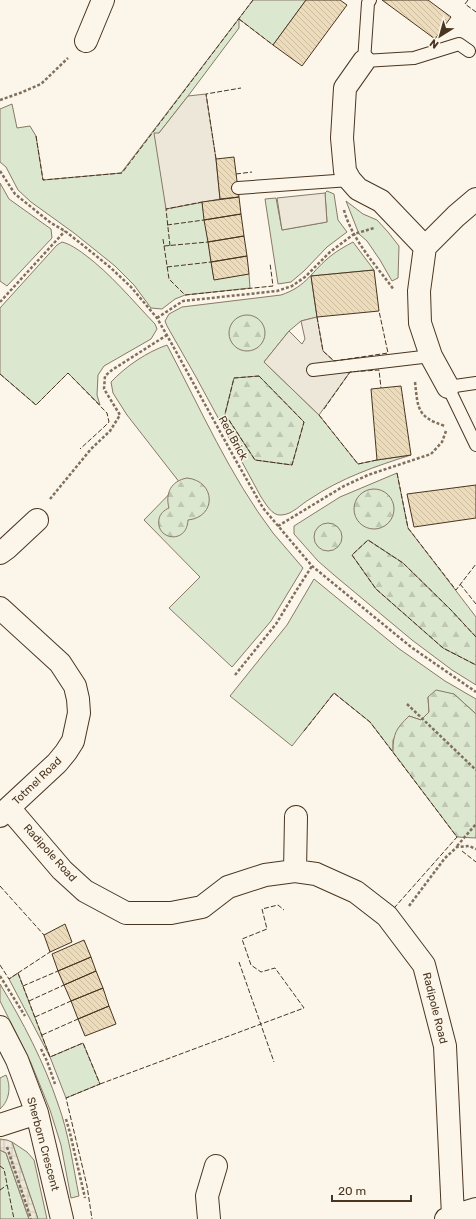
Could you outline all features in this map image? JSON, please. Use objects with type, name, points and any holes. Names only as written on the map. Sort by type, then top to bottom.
[{"type":"street","points":[[86,41],[102,0]]},
{"type":"street","points":[[364,61],[345,88],[342,138],[345,171],[350,180],[358,189],[381,201],[425,247]]},
{"type":"street","points":[[448,387],[432,356],[420,323],[419,291],[425,247],[476,198]]},
{"type":"street","points":[[0,553],[8,548],[37,520]]},
{"type":"street","name":"Totmel Road","points":[[0,608],[60,663],[75,686],[79,713],[73,741],[66,752],[57,763],[5,812]]},
{"type":"street","name":"Radipole Road","points":[[5,812],[62,870],[85,890],[126,913],[171,913],[202,907],[228,887],[265,875],[295,871],[316,874],[356,892],[386,916],[424,965],[445,1046],[450,1217]]},
{"type":"street","points":[[295,871],[296,817]]},
{"type":"street","name":"Sherborn Crescent","points":[[0,1026],[17,1060],[37,1113],[62,1219]]},
{"type":"street","points":[[0,1125],[37,1113]]},
{"type":"street","points":[[209,1219],[207,1196],[216,1166]]},
{"type":"street","points":[[450,1217],[476,1209]]},
{"type":"lane","points":[[370,0],[368,3],[364,61],[414,58],[459,44],[469,51]]},
{"type":"lane","points":[[238,188],[350,180]]},
{"type":"lane","points":[[313,370],[432,356]]},
{"type":"lane","points":[[476,383],[448,387],[476,445]]},
{"type":"path","points":[[0,100],[41,84],[50,73],[86,41]]},
{"type":"path","name":"Red Brick","points":[[0,171],[15,194],[51,223],[65,231],[105,264],[131,287],[157,318],[234,459],[263,508],[312,566],[411,647],[476,692]]},
{"type":"path","points":[[0,302],[65,231]]},
{"type":"path","points":[[157,318],[183,302],[277,291],[292,286],[305,277],[330,252],[354,234]]},
{"type":"path","points":[[37,520],[53,493],[91,449],[110,431],[120,415],[104,389],[105,376],[167,334]]},
{"type":"path","points":[[278,526],[350,484],[368,476],[431,454],[442,442],[449,424]]},
{"type":"path","points":[[235,675],[276,624],[312,566]]},
{"type":"path","points":[[407,704],[476,770]]},
{"type":"path","points":[[394,925],[445,858],[457,847],[476,824]]},
{"type":"path","points":[[457,847],[469,846],[476,849]]},
{"type":"path","points":[[7,1147],[31,1219]]},
{"type":"green space","points":[[253,0],[306,0],[273,45],[239,19],[239,28],[159,133],[166,209],[202,202],[214,279],[249,274],[250,288],[185,295],[175,299],[162,309],[151,308],[134,285],[115,266],[74,233],[31,202],[18,190],[6,167],[0,162],[0,109],[12,104],[17,128],[30,126],[36,136],[43,180],[121,173]]},
{"type":"green space","points":[[0,183],[9,199],[51,229],[52,238],[7,286],[0,281]]},
{"type":"green space","points":[[327,191],[334,194],[338,220],[347,232],[327,247],[291,282],[278,284],[265,199],[276,198],[282,230],[327,222],[325,193]]},
{"type":"green space","points":[[346,201],[363,214],[377,220],[399,246],[398,278],[392,281],[367,241],[359,234]]},
{"type":"green space","points":[[62,242],[79,250],[103,270],[155,324],[157,329],[151,339],[104,366],[98,375],[97,395],[100,405],[68,373],[36,405],[0,374],[0,308],[57,245]]},
{"type":"green space","points":[[353,242],[374,270],[311,276],[317,317],[301,321],[289,331],[264,362],[319,415],[358,464],[411,455],[372,468],[346,479],[307,501],[293,511],[285,515],[278,515],[270,509],[261,497],[165,321],[169,314],[182,307],[281,295],[303,283],[332,255]]},
{"type":"green space","points":[[247,315],[257,318],[262,323],[265,333],[262,343],[257,348],[247,351],[237,348],[232,343],[229,333],[232,323],[237,318]]},
{"type":"green space","points":[[167,345],[229,465],[257,511],[273,533],[303,568],[271,621],[232,667],[169,608],[200,577],[144,520],[180,483],[127,415],[113,393],[111,382],[117,376],[144,356]]},
{"type":"green space","points":[[259,376],[304,422],[292,465],[255,460],[225,414],[234,378]]},
{"type":"green space","points":[[397,473],[408,528],[476,617],[476,685],[452,670],[412,640],[318,561],[294,534],[294,526],[340,497]]},
{"type":"green space","points":[[187,478],[197,481],[203,485],[208,492],[208,506],[204,513],[188,520],[186,528],[182,533],[172,537],[162,532],[159,526],[159,519],[162,512],[169,508],[168,497],[170,488],[177,482]]},
{"type":"green space","points":[[378,489],[385,492],[391,498],[394,509],[393,517],[385,526],[378,529],[370,529],[363,526],[355,517],[354,505],[357,498],[366,490]]},
{"type":"green space","points":[[328,523],[334,524],[338,527],[341,531],[341,543],[338,547],[334,550],[328,551],[322,550],[318,547],[315,543],[314,537],[315,531],[318,527],[322,524]]},
{"type":"green space","points":[[368,540],[403,563],[476,637],[476,665],[443,648],[376,589],[352,555]]},
{"type":"green space","points":[[314,579],[398,648],[445,681],[476,699],[476,714],[454,694],[428,697],[429,712],[421,720],[409,716],[393,740],[393,752],[370,722],[334,693],[292,746],[230,696],[287,625]]},
{"type":"green space","points":[[436,690],[454,694],[476,714],[476,838],[457,837],[393,752],[394,740],[398,728],[409,716],[421,720],[429,712],[428,697]]},
{"type":"green space","points":[[18,973],[50,1057],[9,979]]},
{"type":"green space","points":[[0,984],[32,1042],[52,1088],[65,1127],[79,1196],[71,1198],[61,1145],[50,1110],[31,1063],[0,1001]]},
{"type":"green space","points":[[83,1043],[100,1084],[66,1098],[50,1057]]},
{"type":"green space","points":[[6,1075],[9,1084],[9,1093],[6,1101],[0,1109],[0,1078]]},
{"type":"green space","points":[[12,1142],[27,1152],[34,1160],[47,1219],[38,1219]]},
{"type":"green space","points":[[0,1150],[6,1153],[29,1219],[0,1219]]},
{"type":"shaded area","points":[[206,94],[216,159],[220,199],[166,209],[154,133],[159,133],[188,96]]},
{"type":"shaded area","points":[[325,193],[327,222],[282,230],[277,198]]},
{"type":"shaded area","points":[[317,317],[323,351],[334,361],[345,360],[350,372],[319,415],[264,362],[289,331],[302,344],[305,339],[301,321]]},
{"type":"shaded area","points":[[0,1139],[12,1142],[38,1219],[29,1219],[6,1153],[0,1150]]},
{"type":"building","points":[[306,0],[340,0],[347,5],[302,66],[273,45]]},
{"type":"building","points":[[382,0],[428,0],[451,17],[435,39]]},
{"type":"building","points":[[234,157],[239,197],[220,199],[216,159]]},
{"type":"building","points":[[239,197],[241,214],[204,220],[202,202]]},
{"type":"building","points":[[241,214],[244,236],[208,242],[204,220]]},
{"type":"building","points":[[244,236],[247,256],[211,262],[208,242]]},
{"type":"building","points":[[247,256],[249,274],[214,280],[211,262]]},
{"type":"building","points":[[374,270],[379,311],[317,317],[311,276]]},
{"type":"building","points":[[401,386],[411,455],[377,460],[371,389]]},
{"type":"building","points":[[476,485],[476,518],[414,527],[407,494]]},
{"type":"building","points":[[65,924],[72,942],[50,952],[44,935]]},
{"type":"building","points":[[84,940],[91,957],[58,971],[52,954]]},
{"type":"building","points":[[91,957],[96,971],[64,985],[58,971]]},
{"type":"building","points":[[96,971],[103,988],[71,1001],[64,985]]},
{"type":"building","points":[[103,988],[109,1006],[78,1019],[71,1001]]},
{"type":"building","points":[[109,1006],[116,1024],[85,1036],[78,1019]]},
{"type":"fence","points":[[36,136],[43,180],[122,173],[253,0]]},
{"type":"fence","points":[[468,0],[465,4],[476,12]]},
{"type":"fence","points":[[239,19],[273,45]]},
{"type":"fence","points":[[216,159],[206,94],[241,88]]},
{"type":"fence","points":[[236,174],[252,172]]},
{"type":"fence","points":[[170,246],[166,209],[202,202]]},
{"type":"fence","points":[[167,225],[204,220]]},
{"type":"fence","points":[[163,239],[169,279],[185,295],[273,286],[270,263]]},
{"type":"fence","points":[[164,246],[208,242]]},
{"type":"fence","points":[[167,267],[211,262]]},
{"type":"fence","points":[[317,317],[323,351],[334,361],[388,353],[379,311]]},
{"type":"fence","points":[[324,409],[350,372],[379,370],[381,388]]},
{"type":"fence","points":[[0,374],[36,405],[68,373],[107,413],[109,422],[80,449]]},
{"type":"fence","points":[[259,376],[304,422],[292,465],[255,460],[225,414],[234,378],[259,376]]},
{"type":"fence","points":[[319,415],[358,464],[377,460]]},
{"type":"fence","points":[[397,473],[408,528],[456,590],[476,564]]},
{"type":"fence","points":[[476,637],[403,563],[368,540],[352,555],[376,589],[443,648],[476,665]]},
{"type":"fence","points":[[460,584],[476,604]]},
{"type":"fence","points":[[304,731],[334,693],[370,722],[457,837],[395,907]]},
{"type":"fence","points":[[462,851],[476,862]]},
{"type":"fence","points":[[0,886],[44,935]]},
{"type":"fence","points":[[100,1084],[304,1008],[275,968],[261,972],[251,965],[242,939],[267,929],[262,909],[278,905],[284,910]]},
{"type":"fence","points":[[18,973],[50,952]]},
{"type":"fence","points":[[239,962],[274,1062]]},
{"type":"fence","points":[[0,965],[9,979],[18,973],[50,1057],[83,1043],[100,1084],[66,1098],[87,1186],[92,1219]]},
{"type":"fence","points":[[23,986],[58,971]]},
{"type":"fence","points":[[29,1001],[64,985]]},
{"type":"fence","points":[[35,1017],[71,1001]]},
{"type":"fence","points":[[42,1035],[78,1019]]},
{"type":"fence","points":[[0,1166],[4,1169],[14,1219]]},
{"type":"fence","points":[[0,1190],[7,1185]]}]
